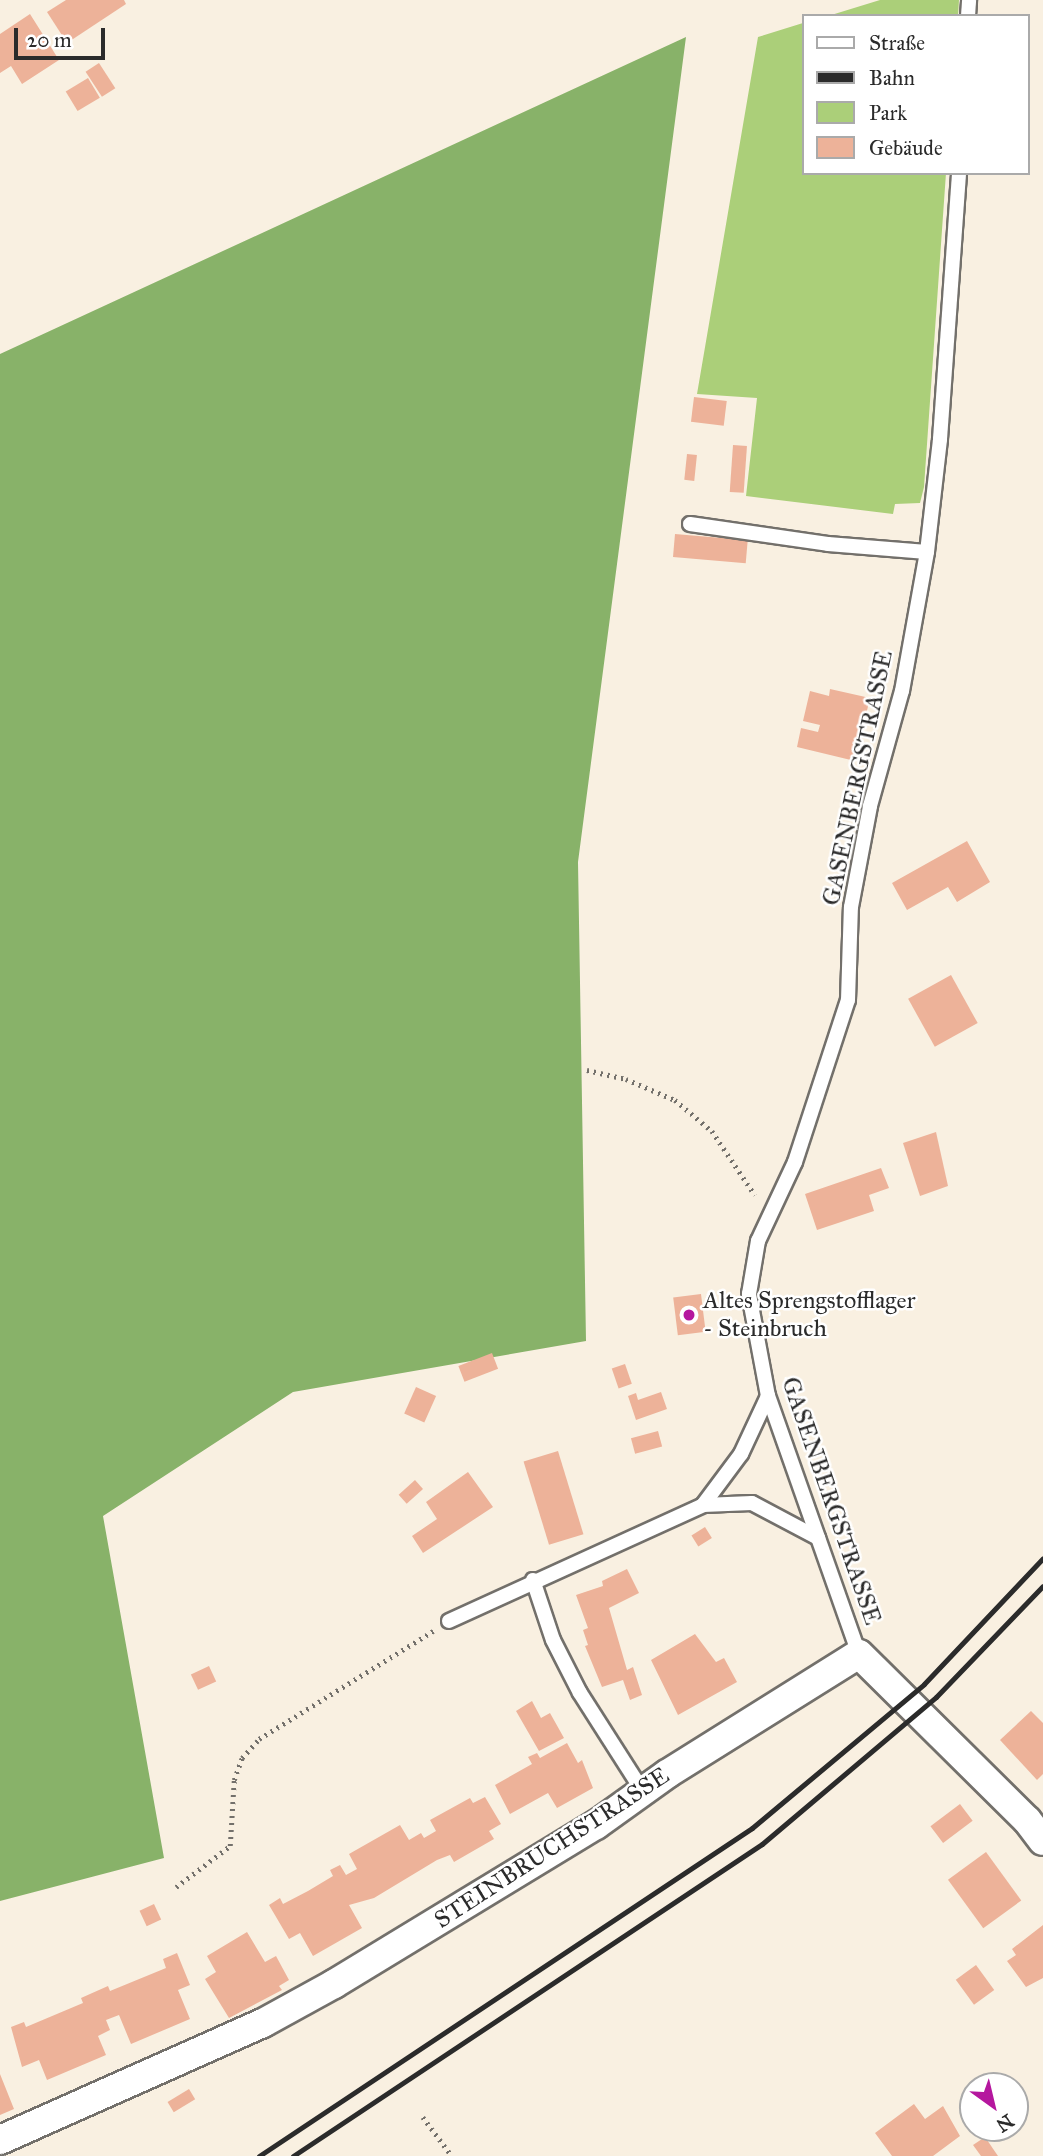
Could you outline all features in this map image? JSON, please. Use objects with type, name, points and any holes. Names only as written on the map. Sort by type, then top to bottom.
[{"type":"street","name":"STEINBRUCHSTRASSE","points":[[0,2140],[263,2023],[644,1793],[667,1774],[859,1654]]},
{"type":"street","points":[[859,1654],[1043,1841]]},
{"type":"lane","name":"GASENBERGSTRASSE","points":[[859,1654],[768,1396],[749,1294],[758,1241],[795,1162],[848,1000],[851,907],[870,806],[902,691],[927,552],[940,439],[960,175]]},
{"type":"lane","points":[[690,524],[828,544],[927,552]]},
{"type":"lane","points":[[703,1505],[741,1454],[768,1396]]},
{"type":"lane","points":[[449,1621],[533,1580],[601,1554],[703,1505],[752,1503],[818,1538]]},
{"type":"lane","points":[[533,1580],[553,1640],[580,1693],[644,1793]]},
{"type":"path","points":[[587,1070],[626,1079],[675,1100],[712,1131],[744,1175],[768,1221]]},
{"type":"path","points":[[176,1887],[230,1846],[234,1780],[242,1758],[259,1738],[449,1621]]},
{"type":"path","points":[[423,2117],[452,2156]]},
{"type":"green space","points":[[880,0],[959,0],[958,14],[834,14]]},
{"type":"green space","points":[[802,23],[802,175],[946,175],[924,487],[920,503],[895,504],[893,514],[746,496],[757,398],[697,394],[758,37]]},
{"type":"green space","points":[[686,37],[578,862],[586,1341],[293,1392],[103,1516],[164,1858],[0,1901],[0,354]]},
{"type":"building","points":[[66,0],[124,0],[126,4],[67,43],[47,12]]},
{"type":"building","points":[[30,14],[59,60],[22,84],[11,66],[0,73],[0,34]]},
{"type":"building","points":[[99,63],[115,88],[102,97],[86,72]]},
{"type":"building","points":[[88,78],[100,98],[78,111],[66,91]]},
{"type":"building","points":[[694,397],[727,401],[724,426],[691,422]]},
{"type":"building","points":[[733,445],[747,446],[744,493],[730,492]]},
{"type":"building","points":[[687,454],[697,455],[694,481],[684,480]]},
{"type":"building","points":[[675,534],[748,540],[746,563],[673,557]]},
{"type":"building","points":[[830,689],[870,698],[855,761],[797,747],[801,728],[818,732],[820,725],[803,721],[810,691],[829,696]]},
{"type":"building","points":[[967,841],[990,882],[957,902],[948,887],[907,910],[892,883]]},
{"type":"building","points":[[951,975],[978,1023],[935,1047],[908,999]]},
{"type":"building","points":[[936,1132],[948,1186],[920,1196],[903,1143]]},
{"type":"building","points":[[881,1168],[889,1188],[869,1195],[874,1211],[817,1230],[805,1194]]},
{"type":"building","name":"Altes Sprengstofflager - Steinbruch","points":[[701,1294],[706,1332],[678,1335],[673,1297]]},
{"type":"building","points":[[492,1353],[498,1369],[464,1382],[458,1366]]},
{"type":"building","points":[[625,1364],[632,1384],[619,1388],[612,1369]]},
{"type":"building","points":[[416,1387],[436,1396],[424,1422],[404,1413]]},
{"type":"building","points":[[661,1392],[667,1409],[636,1420],[628,1396],[636,1393],[638,1400]]},
{"type":"building","points":[[658,1431],[662,1446],[635,1454],[631,1438]]},
{"type":"building","points":[[558,1451],[583,1534],[549,1545],[524,1462]]},
{"type":"building","points":[[468,1472],[493,1507],[423,1553],[412,1536],[437,1519],[426,1502]]},
{"type":"building","points":[[415,1480],[423,1489],[407,1504],[399,1495]]},
{"type":"building","points":[[705,1527],[712,1538],[698,1547],[691,1535]]},
{"type":"building","points":[[627,1569],[639,1593],[609,1608],[627,1670],[633,1667],[642,1695],[630,1700],[623,1680],[602,1687],[585,1646],[588,1645],[583,1630],[588,1628],[576,1595],[603,1586],[602,1581]]},
{"type":"building","points":[[695,1634],[716,1662],[724,1658],[737,1682],[678,1715],[651,1660]]},
{"type":"building","points":[[209,1666],[216,1681],[198,1690],[191,1674]]},
{"type":"building","points":[[532,1701],[541,1718],[550,1713],[564,1738],[539,1751],[516,1711]]},
{"type":"building","points":[[1031,1711],[1043,1723],[1043,1774],[1037,1780],[1000,1740]]},
{"type":"building","points":[[567,1743],[578,1763],[582,1760],[593,1788],[557,1808],[548,1793],[510,1814],[495,1785],[532,1764],[528,1757],[537,1753],[540,1758]]},
{"type":"building","points":[[485,1797],[501,1824],[489,1831],[494,1839],[454,1862],[450,1855],[437,1860],[374,1898],[349,1905],[362,1928],[313,1956],[300,1933],[289,1939],[269,1905],[280,1898],[283,1904],[308,1891],[333,1876],[330,1870],[340,1865],[346,1875],[357,1869],[349,1854],[400,1825],[409,1840],[421,1833],[424,1838],[436,1831],[430,1820],[470,1798],[473,1803]]},
{"type":"building","points":[[960,1804],[973,1821],[943,1843],[930,1826]]},
{"type":"building","points":[[986,1852],[1021,1901],[983,1928],[948,1880]]},
{"type":"building","points":[[154,1904],[161,1919],[147,1926],[139,1911]]},
{"type":"building","points":[[1043,1925],[1043,1978],[1026,1987],[1007,1961],[1016,1955],[1012,1949]]},
{"type":"building","points":[[247,1932],[265,1962],[276,1956],[289,1980],[279,1986],[282,1990],[229,2018],[205,1979],[216,1972],[207,1956]]},
{"type":"building","points":[[177,1953],[190,1985],[178,1990],[190,2019],[131,2044],[119,2015],[106,2020],[110,2030],[98,2036],[106,2055],[47,2080],[39,2060],[22,2067],[11,2027],[24,2022],[26,2027],[83,2003],[81,1998],[108,1986],[110,1991],[166,1968],[163,1959]]},
{"type":"building","points":[[976,1965],[994,1990],[974,2005],[956,1980]]},
{"type":"building","points":[[0,2074],[14,2109],[0,2115]]},
{"type":"building","points":[[189,2089],[195,2099],[174,2112],[168,2102]]},
{"type":"building","points":[[914,2104],[925,2119],[943,2106],[959,2137],[933,2156],[892,2156],[875,2133]]},
{"type":"building","points":[[988,2142],[998,2156],[981,2156],[973,2145]]},
{"type":"railway","points":[[259,2156],[752,1828],[924,1684],[1043,1558]]},
{"type":"railway","points":[[293,2156],[762,1844],[936,1697],[1043,1586]]},
{"type":"place","name":"Altes Sprengstofflager - Steinbruch","points":[[689,1315]]}]
